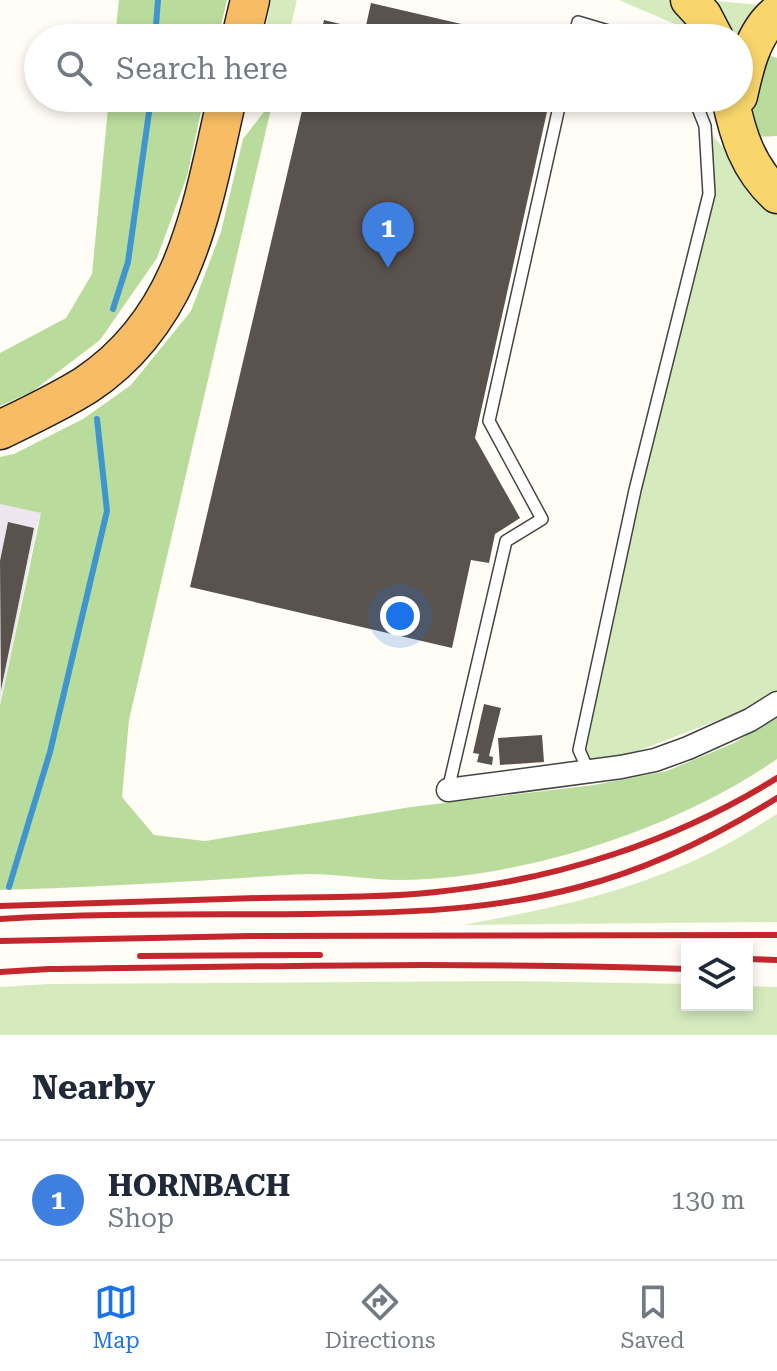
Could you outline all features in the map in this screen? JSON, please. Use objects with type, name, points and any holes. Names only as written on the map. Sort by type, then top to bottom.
[{"type":"highway","points":[[244,24],[250,0]]},
{"type":"highway","points":[[0,430],[87,384],[121,356],[153,320],[167,298],[197,228],[224,112]]},
{"type":"main road","points":[[689,0],[708,24]]},
{"type":"main road","points":[[753,49],[765,26],[777,13]]},
{"type":"main road","points":[[737,112],[744,151],[777,195]]},
{"type":"street","points":[[448,790],[655,760],[750,720],[777,703]]},
{"type":"lane","points":[[448,790],[506,541],[542,519],[489,421],[558,112]]},
{"type":"lane","points":[[588,770],[579,750],[635,490],[709,194],[705,126],[700,112]]},
{"type":"shaded area","points":[[0,504],[42,513],[0,706]]},
{"type":"green space","points":[[119,0],[227,0],[221,24],[116,24]]},
{"type":"green space","points":[[271,0],[297,0],[291,24],[267,24]]},
{"type":"green space","points":[[619,0],[677,0],[694,24],[675,24]]},
{"type":"green space","points":[[705,0],[774,6],[753,25],[717,24]]},
{"type":"green space","points":[[759,52],[777,58],[777,136],[754,137],[750,112],[753,112]]},
{"type":"green space","points":[[108,112],[201,112],[187,176],[157,258],[100,340],[33,391],[0,406],[0,353],[66,318],[92,274]]},
{"type":"green space","points":[[264,112],[270,112],[129,720],[122,797],[154,835],[205,841],[411,807],[594,785],[667,771],[734,743],[777,717],[777,759],[737,784],[646,828],[547,860],[497,871],[400,880],[309,874],[0,890],[0,706],[41,513],[0,504],[0,457],[14,454],[83,419],[131,385],[191,311],[221,232],[243,139]]},
{"type":"green space","points":[[705,126],[777,213],[777,690],[745,710],[588,770],[579,750],[709,194]]},
{"type":"green space","points":[[777,814],[777,922],[463,925],[603,894],[657,876],[708,854]]},
{"type":"green space","points":[[511,981],[681,984],[681,1011],[753,1011],[753,986],[777,987],[777,1035],[0,1035],[0,987],[49,984]]},
{"type":"building","points":[[371,3],[462,24],[366,24]]},
{"type":"building","points":[[302,112],[547,112],[475,438],[520,518],[495,534],[489,563],[471,560],[452,648],[190,587]]},
{"type":"building","points":[[8,522],[34,528],[1,690],[0,561]]},
{"type":"building","points":[[484,704],[501,708],[489,756],[493,757],[492,765],[477,762],[479,754],[473,753]]},
{"type":"building","points":[[542,735],[544,762],[500,765],[498,738]]},
{"type":"waterway","points":[[156,24],[158,0]]},
{"type":"waterway","points":[[113,309],[128,262],[149,112]]},
{"type":"waterway","points":[[9,887],[50,752],[107,511],[97,419]]},
{"type":"railway","points":[[0,906],[370,896],[481,886],[569,868],[655,839],[738,801],[777,778]]},
{"type":"railway","points":[[0,919],[377,913],[512,901],[579,887],[631,871],[706,838],[777,798]]},
{"type":"railway","points":[[0,941],[251,936],[777,935]]},
{"type":"railway","points":[[140,956],[320,955]]},
{"type":"railway","points":[[753,959],[777,960]]},
{"type":"railway","points":[[0,972],[368,965],[681,969]]},
{"type":"place","name":"HORNBACH","points":[[388,268]]}]
